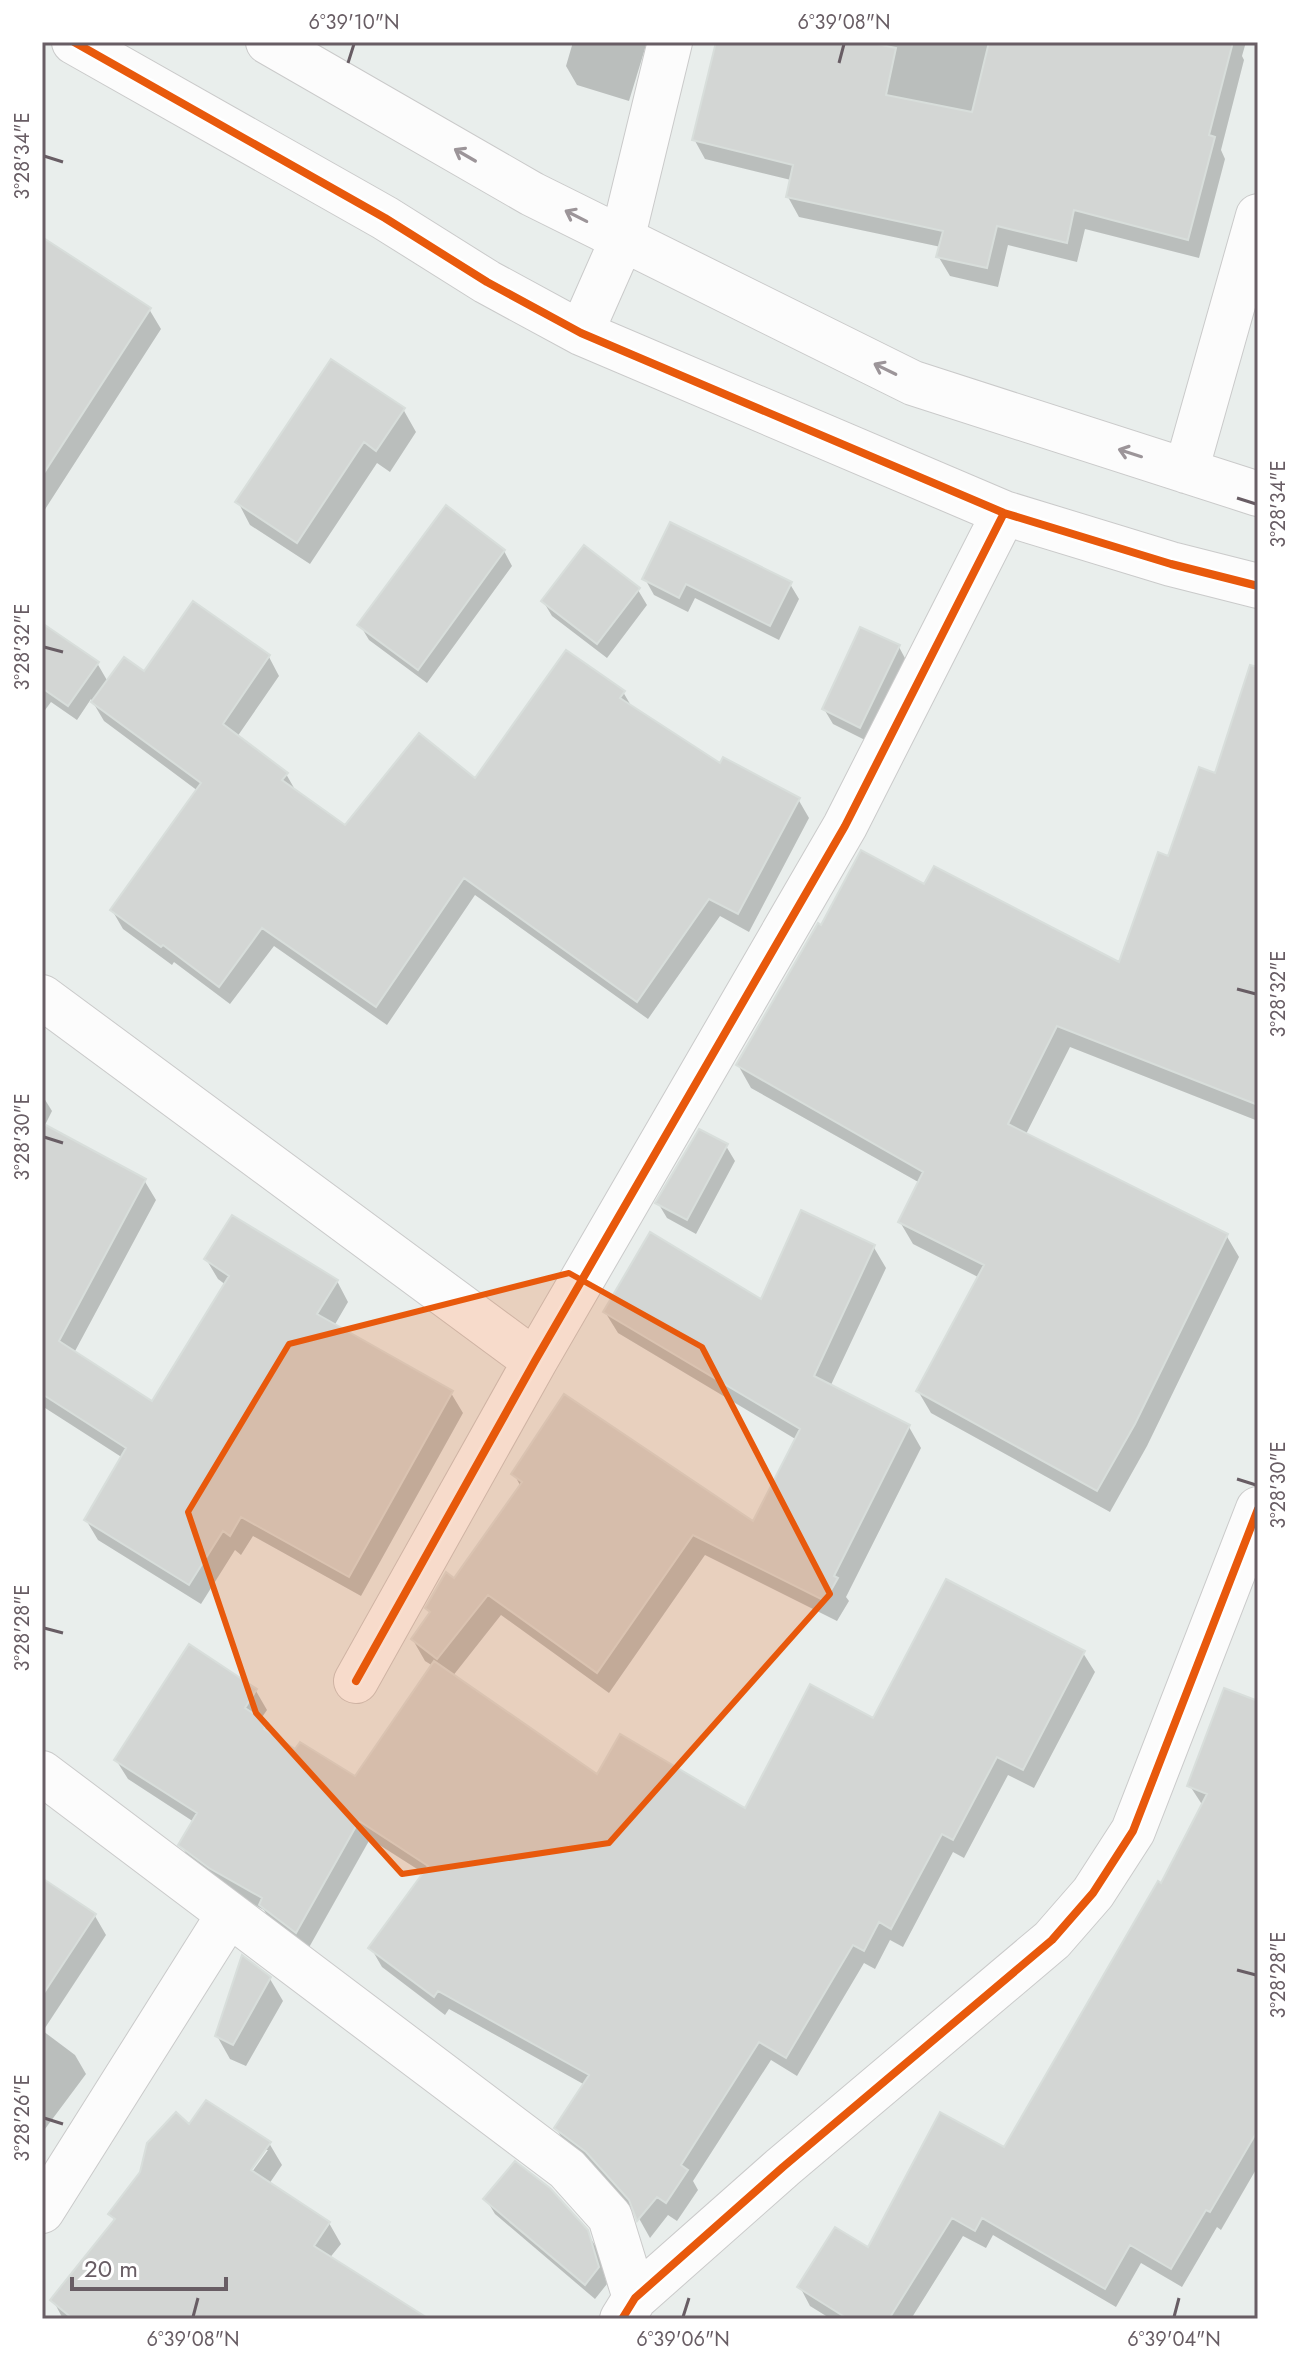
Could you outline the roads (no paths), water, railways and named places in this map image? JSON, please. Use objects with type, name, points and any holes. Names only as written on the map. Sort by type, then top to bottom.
[{"type":"street","points":[[74,42],[385,218],[487,282],[581,333],[1004,513],[1171,564],[1258,586]]},
{"type":"street","points":[[268,42],[532,194],[913,383],[1258,494]]},
{"type":"street","points":[[581,333],[622,240],[670,42]]},
{"type":"street","points":[[1186,471],[1258,216]]},
{"type":"street","points":[[356,1681],[535,1361],[845,826],[1004,513]]},
{"type":"street","points":[[42,997],[535,1361]]},
{"type":"street","points":[[628,2309],[783,2167],[1052,1940],[1093,1893],[1133,1831],[1258,1509]]},
{"type":"street","points":[[42,1773],[567,2169],[610,2217],[628,2309]]},
{"type":"street","points":[[42,2211],[229,1914]]}]
